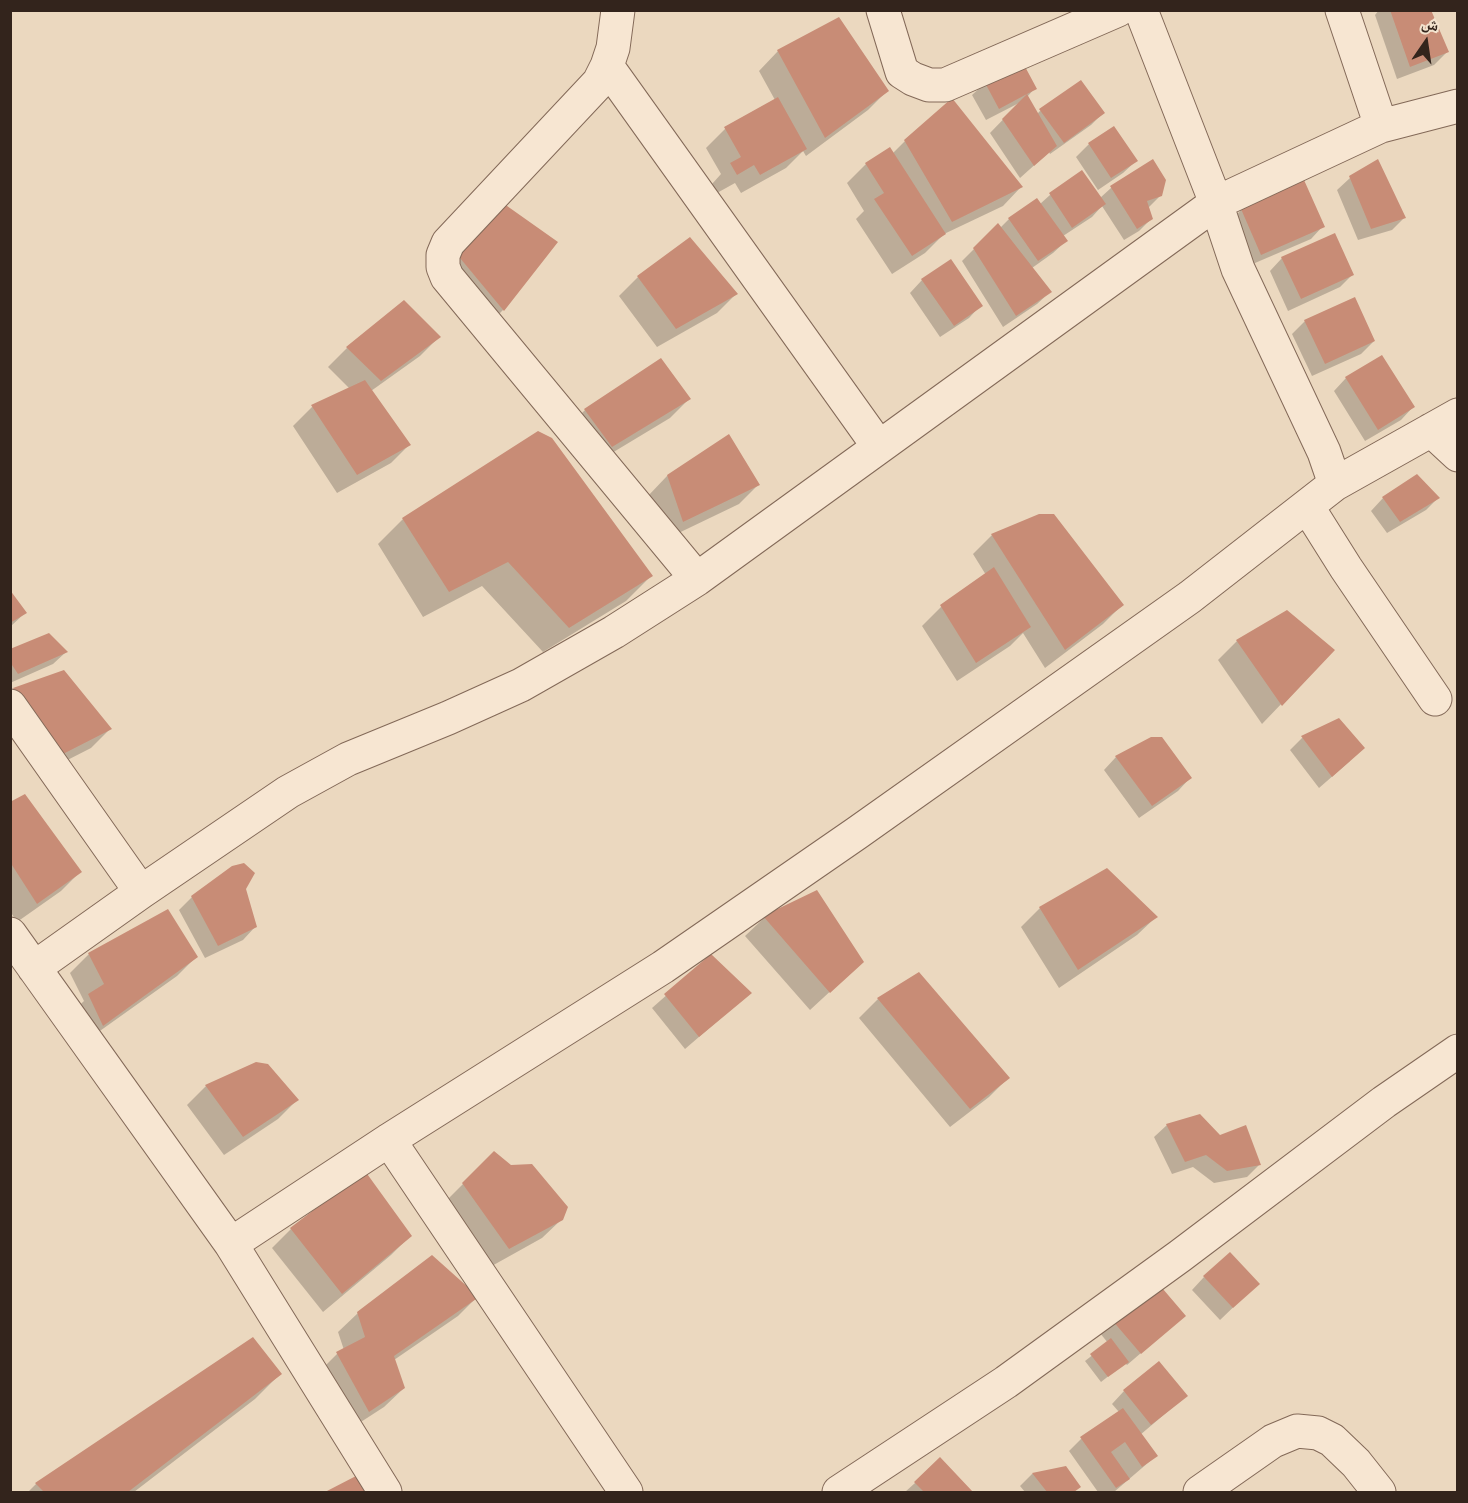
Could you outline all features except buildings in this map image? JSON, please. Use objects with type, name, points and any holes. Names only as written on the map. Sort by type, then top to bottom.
[{"type":"street","points":[[618,10],[613,48],[599,82],[448,243],[443,255],[442,267],[447,278],[697,579]]},
{"type":"street","points":[[884,10],[902,72],[912,79],[930,85],[945,85],[1118,10]]},
{"type":"street","points":[[1141,10],[1216,203],[1238,269],[1324,452],[1335,484]]},
{"type":"street","points":[[1342,10],[1381,126]]},
{"type":"street","points":[[607,66],[879,447]]},
{"type":"street","points":[[34,968],[288,792],[348,759],[521,685],[614,632],[697,579],[1216,203],[1381,126],[1458,106]]},
{"type":"street","points":[[231,1244],[389,1140],[663,967],[1190,597],[1335,484],[1444,423],[1458,455]]},
{"type":"street","points":[[1307,506],[1435,699]]},
{"type":"street","points":[[10,706],[141,892]]},
{"type":"street","points":[[10,934],[231,1244],[385,1492]]},
{"type":"street","points":[[840,1492],[1006,1382],[1180,1256],[1384,1102],[1458,1051]]},
{"type":"street","points":[[389,1140],[626,1492]]},
{"type":"street","points":[[1200,1492],[1273,1441],[1298,1431],[1318,1433],[1332,1440],[1356,1463],[1379,1492]]}]
